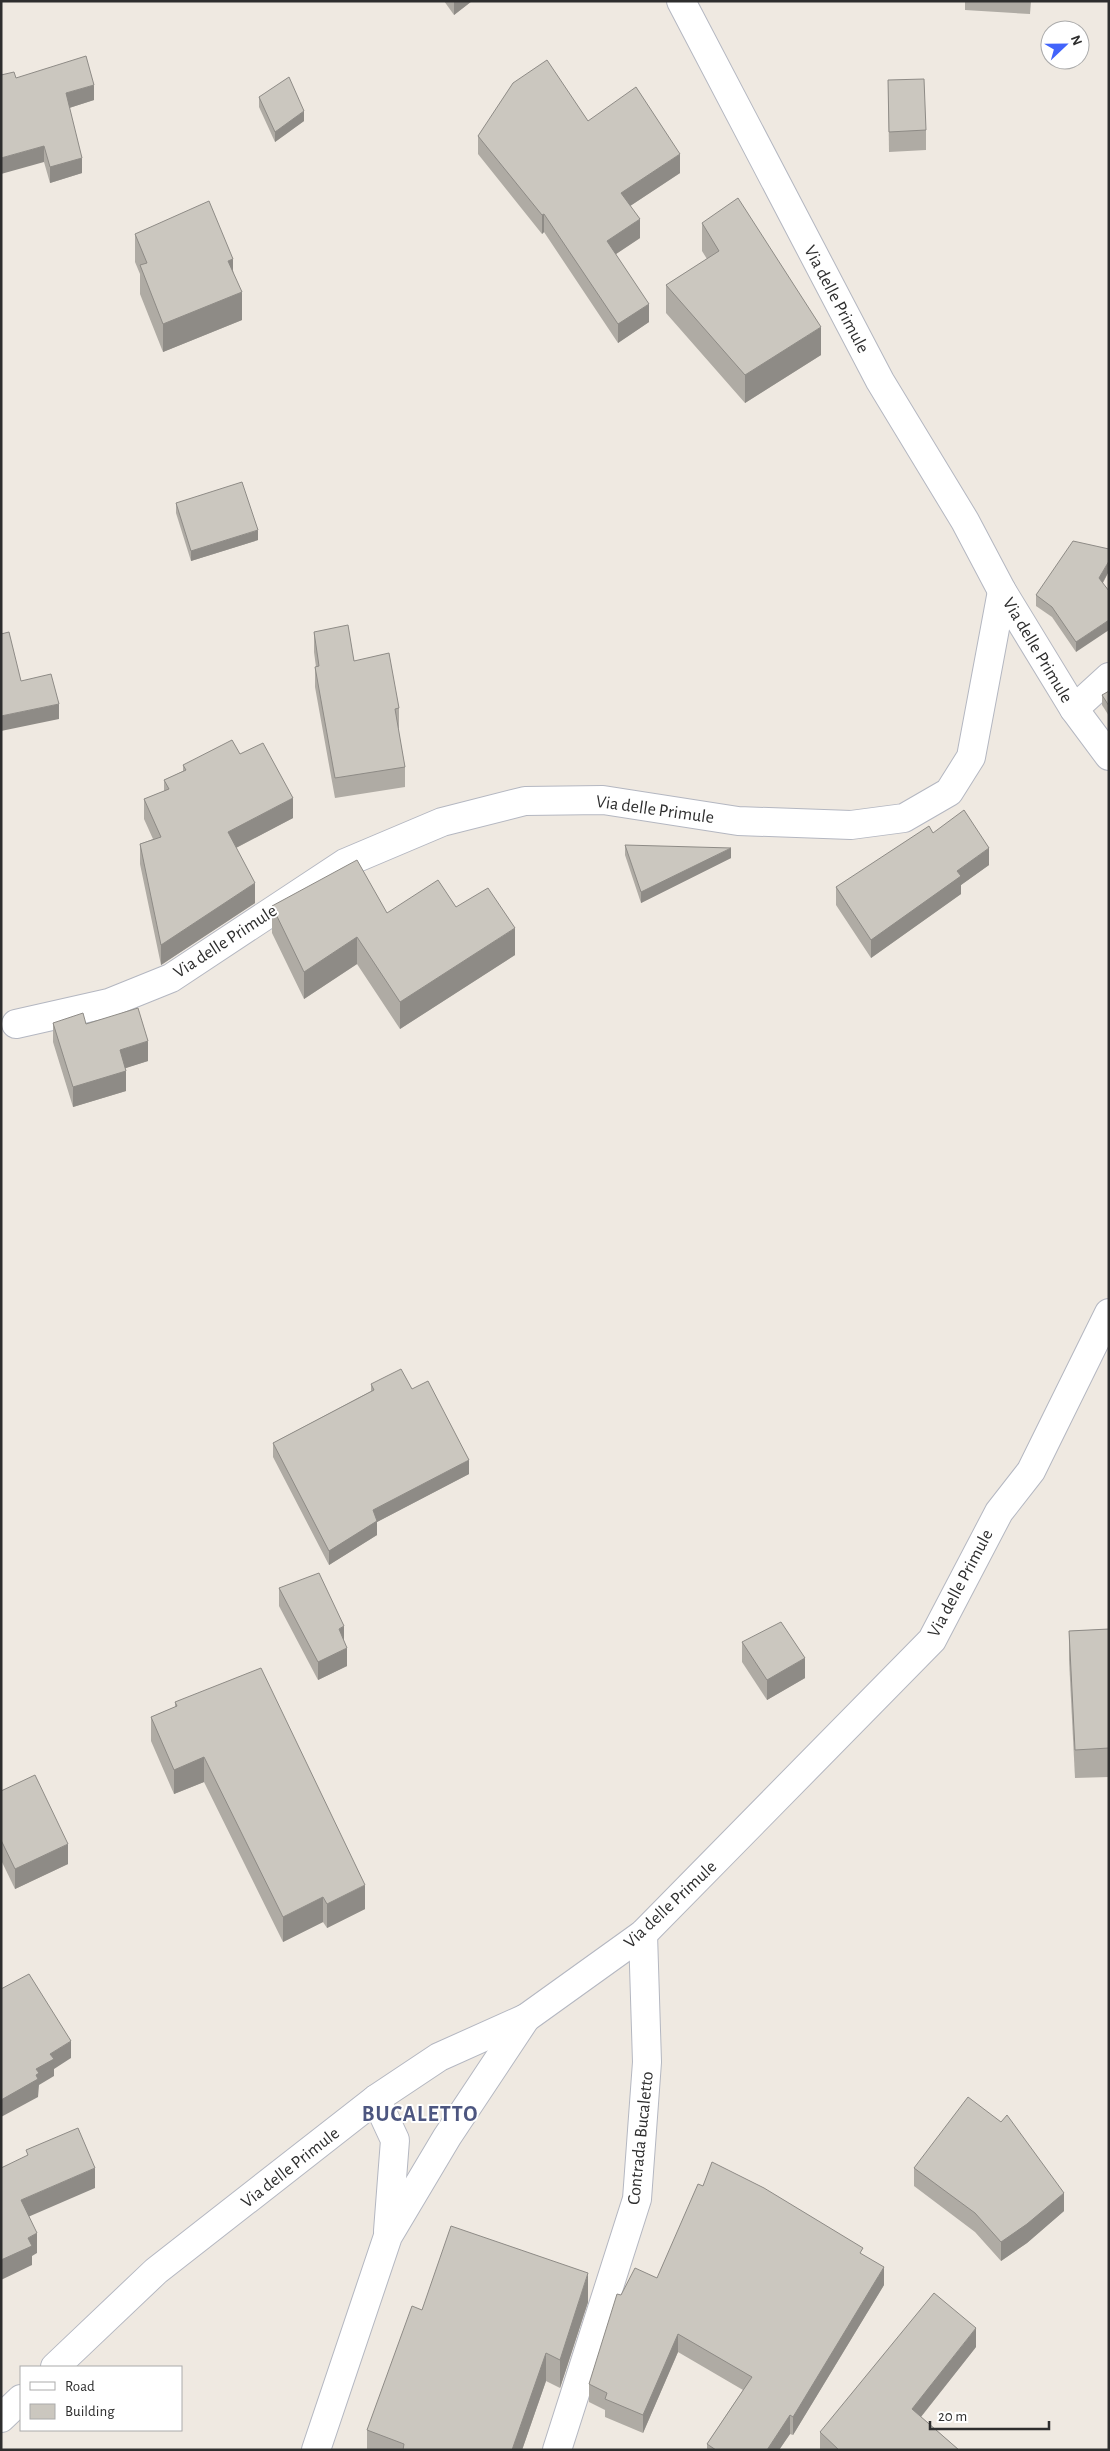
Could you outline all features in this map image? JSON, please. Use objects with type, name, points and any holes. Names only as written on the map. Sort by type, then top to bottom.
[{"type":"street","name":"Via delle Primule","points":[[681,1],[880,381],[965,521],[1002,591],[1074,709],[1109,756]]},
{"type":"street","name":"Via delle Primule","points":[[16,1024],[109,1003],[171,978],[344,863],[442,822],[525,801],[603,800],[738,821],[851,825],[904,818],[949,792],[970,757],[1002,591]]},
{"type":"street","name":"Via delle Primule","points":[[1074,709],[1109,677]]},
{"type":"street","name":"Via delle Primule","points":[[56,2366],[156,2271],[376,2099],[439,2057],[526,2018],[643,1934],[932,1640],[998,1512],[1031,1471],[1109,1313]]},
{"type":"street","name":"Contrada Bucaletto","points":[[558,2450],[637,2199],[647,2062],[643,1934]]},
{"type":"street","points":[[316,2450],[388,2236],[447,2137],[526,2018]]},
{"type":"street","points":[[376,2099],[395,2140],[388,2236]]},
{"type":"street","points":[[1,2418],[20,2400]]},
{"type":"building","points":[[86,56],[94,85],[66,93],[82,158],[50,167],[44,146],[1,158],[1,75],[14,72],[16,78]]},
{"type":"building","points":[[547,60],[588,121],[636,87],[680,154],[621,193],[640,219],[607,241],[649,304],[618,324],[544,214],[542,215],[478,136],[513,83]]},
{"type":"building","points":[[289,77],[304,111],[275,132],[259,97]]},
{"type":"building","points":[[924,79],[926,130],[889,132],[888,80]]},
{"type":"building","points":[[738,198],[821,327],[745,375],[666,285],[719,251],[702,223]]},
{"type":"building","points":[[209,201],[233,259],[228,261],[242,292],[163,324],[140,265],[147,263],[135,234]]},
{"type":"building","points":[[242,482],[258,530],[191,551],[176,503]]},
{"type":"building","points":[[1073,541],[1109,549],[1109,561],[1099,578],[1109,591],[1109,620],[1076,642],[1052,607],[1036,595]]},
{"type":"building","points":[[348,625],[354,661],[389,653],[399,708],[395,709],[405,767],[335,778],[315,667],[319,666],[314,632]]},
{"type":"building","points":[[9,632],[21,681],[51,674],[59,704],[1,716],[1,634]]},
{"type":"building","points":[[1109,691],[1109,706],[1102,695]]},
{"type":"building","points":[[232,740],[240,754],[263,743],[293,798],[228,832],[255,883],[161,945],[140,844],[161,837],[144,799],[169,789],[164,780],[186,770],[183,765]]},
{"type":"building","points":[[964,810],[989,848],[957,871],[961,876],[871,940],[836,887],[929,826],[933,833]]},
{"type":"building","points":[[625,845],[731,848],[641,892]]},
{"type":"building","points":[[357,860],[387,913],[438,880],[456,907],[488,888],[515,928],[400,1002],[357,937],[304,972],[272,906]]},
{"type":"building","points":[[138,1008],[148,1041],[120,1050],[126,1071],[73,1087],[53,1023],[83,1013],[86,1024]]},
{"type":"building","points":[[401,1369],[412,1389],[428,1381],[469,1460],[373,1510],[377,1521],[329,1551],[273,1443],[374,1390],[371,1384]]},
{"type":"building","points":[[319,1573],[344,1626],[339,1629],[347,1648],[318,1662],[279,1588]]},
{"type":"building","points":[[781,1622],[805,1658],[767,1680],[742,1642]]},
{"type":"building","points":[[1109,1629],[1109,1748],[1075,1750],[1069,1631]]},
{"type":"building","points":[[261,1668],[365,1885],[327,1904],[323,1897],[283,1917],[204,1757],[174,1770],[151,1717],[177,1706],[175,1702]]},
{"type":"building","points":[[35,1775],[68,1844],[15,1869],[1,1840],[1,1791]]},
{"type":"building","points":[[29,1974],[71,2041],[50,2054],[54,2059],[36,2069],[39,2073],[36,2075],[38,2079],[1,2100],[1,1989]]},
{"type":"building","points":[[968,2097],[1001,2122],[1007,2115],[1064,2193],[1027,2224],[1001,2242],[975,2213],[914,2168]]},
{"type":"building","points":[[78,2128],[95,2168],[21,2200],[37,2233],[28,2238],[32,2246],[1,2260],[1,2168],[28,2155],[26,2150]]},
{"type":"building","points":[[712,2162],[764,2188],[863,2248],[860,2253],[884,2267],[793,2417],[790,2415],[767,2450],[716,2450],[707,2444],[752,2377],[678,2334],[643,2415],[605,2399],[607,2393],[589,2384],[617,2294],[621,2295],[635,2268],[657,2278],[698,2184],[703,2186]]},
{"type":"building","points":[[451,2226],[588,2273],[560,2360],[546,2353],[512,2450],[403,2450],[404,2444],[367,2430],[412,2306],[422,2310]]},
{"type":"building","points":[[934,2293],[976,2328],[912,2409],[959,2450],[839,2450],[820,2432]]},
{"type":"district","name":"BUCALETTO","points":[[420,2113]]}]
